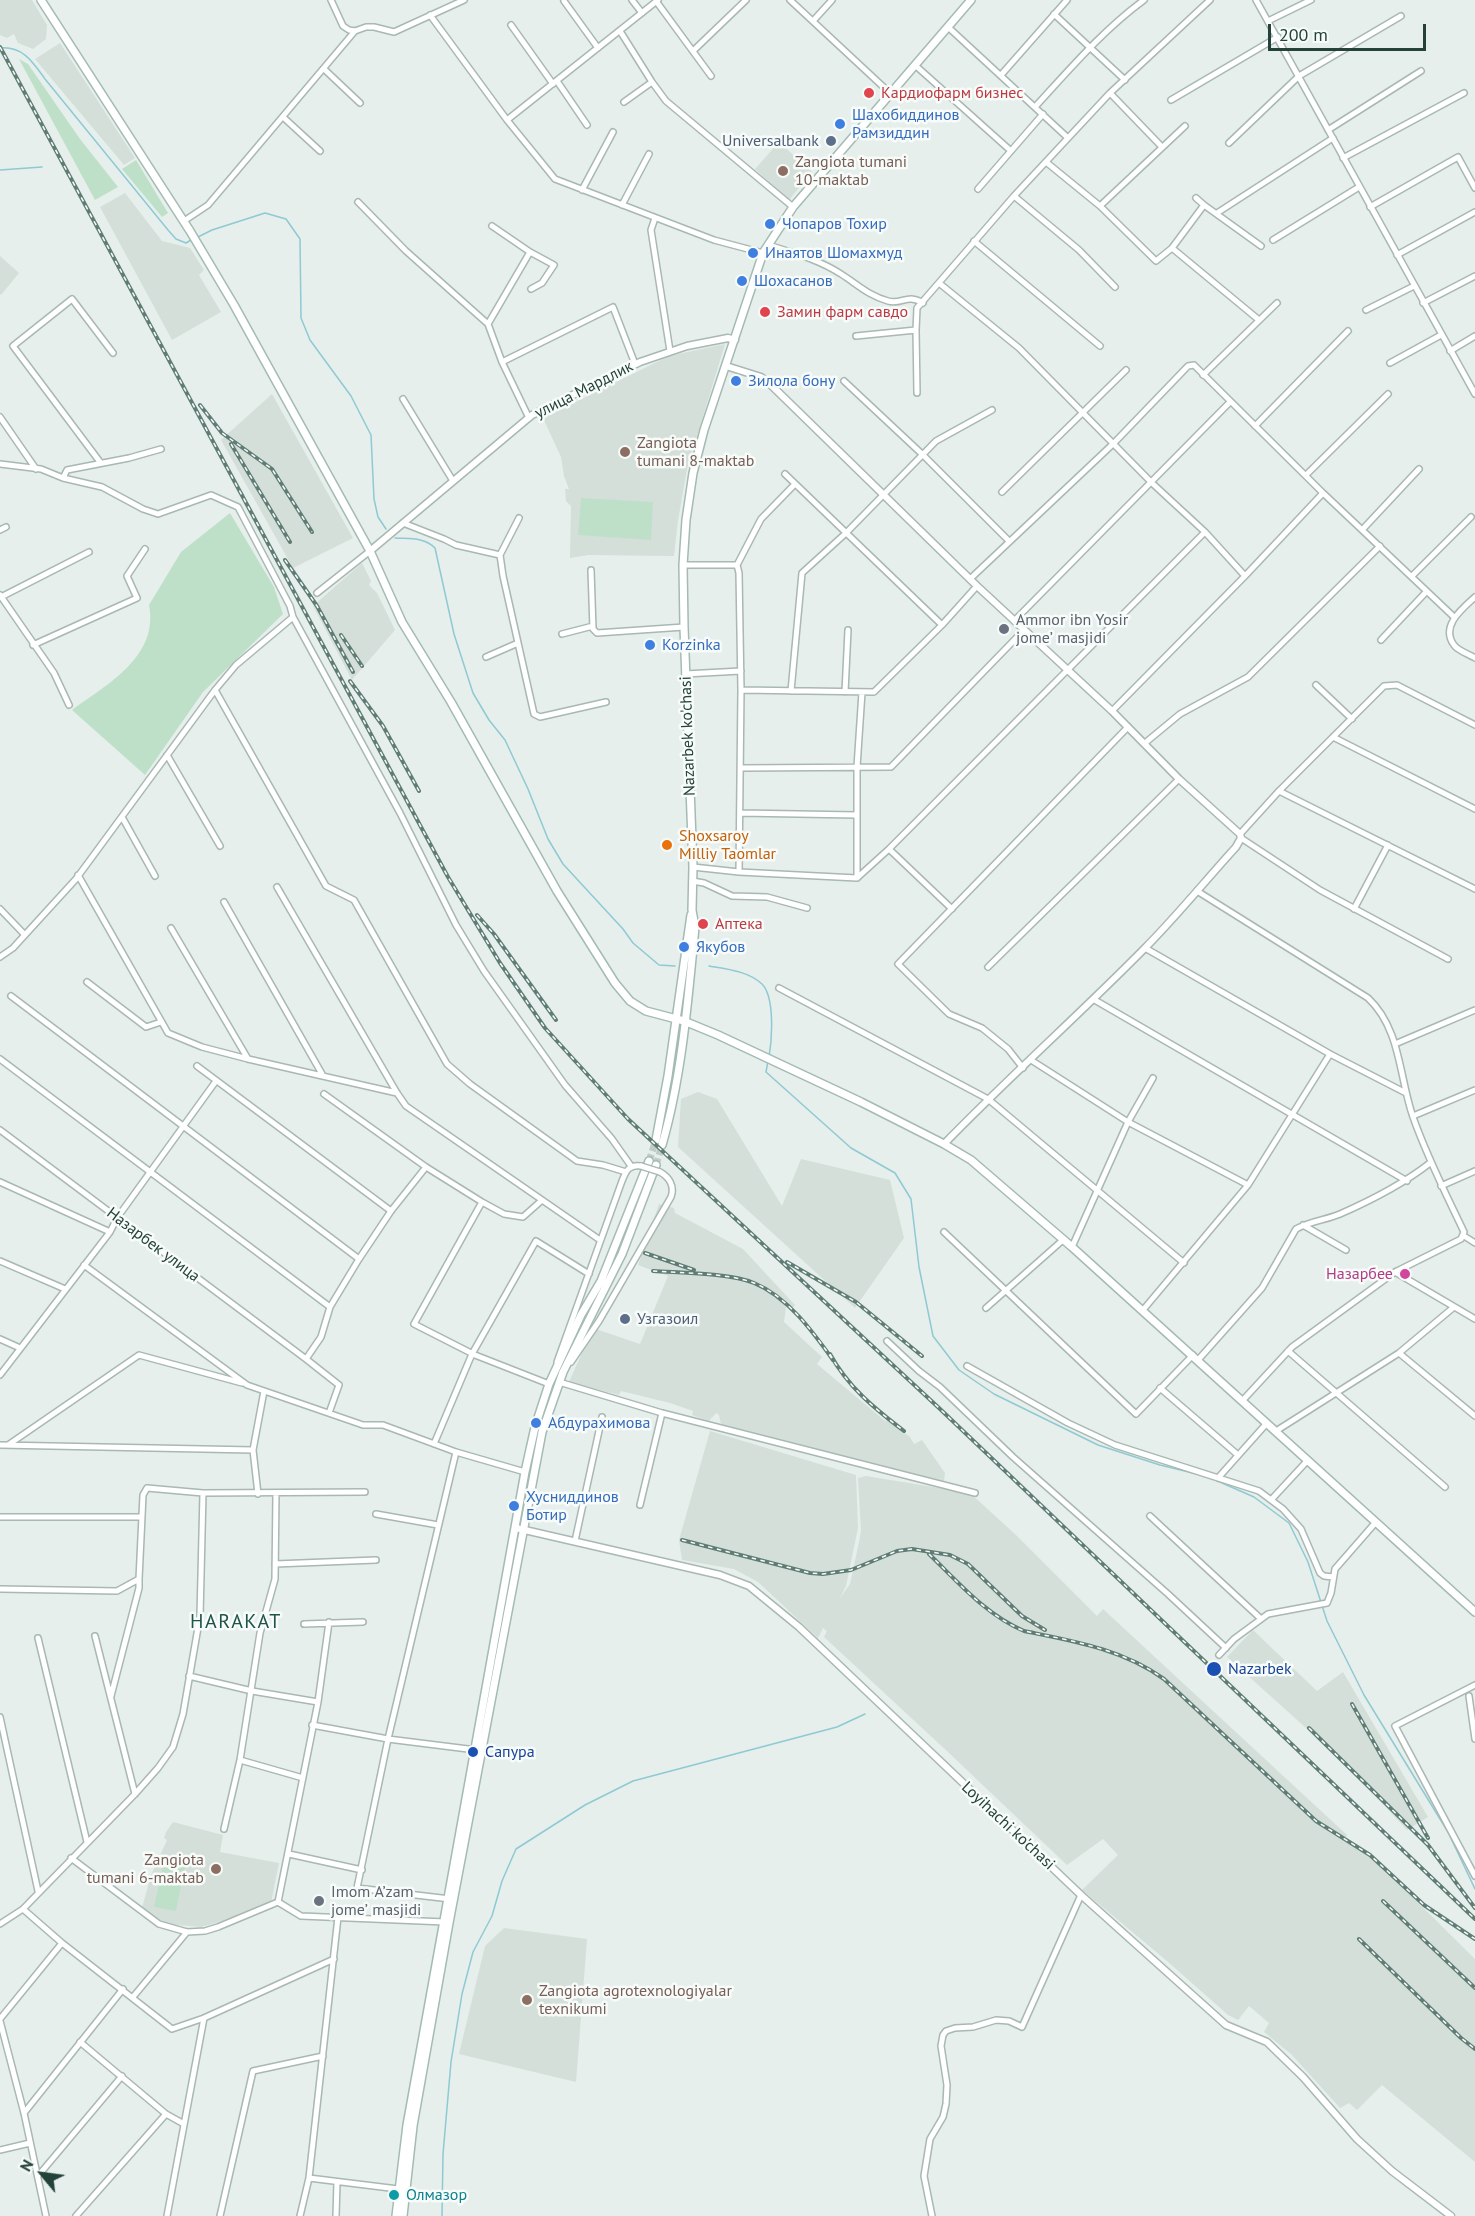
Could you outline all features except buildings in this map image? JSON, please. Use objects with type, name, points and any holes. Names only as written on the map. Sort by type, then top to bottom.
[{"type":"main road","points":[[41,0],[184,221],[259,347],[370,550],[402,622],[451,702],[557,891],[615,983],[636,1005],[646,1011],[680,1020],[761,1055],[944,1144],[971,1160],[1072,1246],[1475,1612]]},
{"type":"main road","name":"Nazarbek ko'chasi","points":[[656,1140],[680,1020],[695,927],[692,910],[693,867],[683,565],[686,520],[693,474],[704,430],[763,253],[794,207],[971,0]]},
{"type":"main road","name":"Nazarbek ko'chasi","points":[[662,1145],[671,1111],[680,1020]]},
{"type":"main road","points":[[396,2216],[407,2125],[520,1529],[525,1473],[535,1427],[555,1369],[601,1281],[655,1166]]},
{"type":"main road","points":[[451,1900],[476,1750],[520,1529],[542,1432],[563,1372],[622,1254],[655,1166]]},
{"type":"main road","points":[[403,2216],[414,2126],[446,1923]]},
{"type":"street","points":[[331,0],[343,26],[356,32]]},
{"type":"street","points":[[184,221],[208,205],[356,32],[366,27],[394,32],[464,0]]},
{"type":"street","points":[[633,0],[642,13]]},
{"type":"street","points":[[693,51],[746,0]]},
{"type":"street","points":[[790,0],[891,94]]},
{"type":"street","points":[[813,21],[831,0]]},
{"type":"street","points":[[1001,75],[1067,0]]},
{"type":"street","points":[[1035,107],[1090,48],[1126,13],[1144,0]]},
{"type":"street","points":[[917,393],[917,308],[1014,196],[1110,93],[1209,0]]},
{"type":"street","points":[[1256,0],[1475,394]]},
{"type":"street","points":[[1268,21],[1311,0]]},
{"type":"street","points":[[564,1],[598,48]]},
{"type":"street","points":[[507,120],[657,1],[711,76]]},
{"type":"street","points":[[1054,14],[1125,80]]},
{"type":"street","points":[[430,15],[507,120],[555,179],[714,240],[763,253]]},
{"type":"street","points":[[1229,143],[1299,76],[1401,16]]},
{"type":"street","points":[[511,25],[587,125]]},
{"type":"street","points":[[948,27],[1068,138]]},
{"type":"street","points":[[620,31],[666,101],[794,207]]},
{"type":"street","points":[[1172,100],[1278,37]]},
{"type":"street","points":[[916,66],[1011,151]]},
{"type":"street","points":[[324,69],[360,103]]},
{"type":"street","points":[[1328,130],[1421,71]]},
{"type":"street","points":[[624,102],[652,82]]},
{"type":"street","points":[[1110,93],[1162,147]]},
{"type":"street","points":[[1343,158],[1464,93]]},
{"type":"street","points":[[978,189],[1043,114]]},
{"type":"street","points":[[283,117],[320,151]]},
{"type":"street","points":[[1100,206],[1185,126]]},
{"type":"street","points":[[582,190],[612,132]]},
{"type":"street","points":[[1217,213],[1333,138]]},
{"type":"street","points":[[622,205],[649,154]]},
{"type":"street","points":[[1370,207],[1458,158],[1475,188]]},
{"type":"street","points":[[1046,162],[1100,206],[1156,261],[1172,248],[1204,205]]},
{"type":"street","points":[[1273,240],[1359,187]]},
{"type":"street","points":[[1014,196],[1079,249],[1115,287]]},
{"type":"street","points":[[1196,198],[1261,246]]},
{"type":"street","points":[[358,202],[406,250],[488,324],[502,362],[529,418]]},
{"type":"street","points":[[1396,255],[1475,212]]},
{"type":"street","points":[[655,218],[651,230],[670,351]]},
{"type":"street","points":[[492,226],[554,265],[542,283],[531,289]]},
{"type":"street","points":[[975,241],[1100,346]]},
{"type":"street","points":[[768,245],[813,259],[840,274],[868,294],[890,302],[911,298],[923,303]]},
{"type":"street","points":[[1172,248],[1259,320]]},
{"type":"street","points":[[488,324],[530,252]]},
{"type":"street","points":[[1423,303],[1475,276]]},
{"type":"street","points":[[939,283],[1019,348],[1152,483],[1205,532],[1245,576]]},
{"type":"street","points":[[1366,310],[1414,286]]},
{"type":"street","points":[[100,462],[13,346],[72,299],[113,353]]},
{"type":"street","points":[[1203,375],[1277,303]]},
{"type":"street","points":[[502,362],[613,307],[635,364]]},
{"type":"street","points":[[856,336],[916,330]]},
{"type":"street","points":[[1255,426],[1348,331]]},
{"type":"street","points":[[1390,363],[1441,335]]},
{"type":"street","points":[[1450,351],[1475,336]]},
{"type":"street","name":"улица Мардлик","points":[[370,550],[529,418],[635,364],[670,351],[728,338],[735,340]]},
{"type":"street","points":[[970,579],[1114,443],[1188,366],[1194,365],[1323,493],[1454,617]]},
{"type":"street","points":[[726,366],[766,380],[977,586],[1112,711],[1179,779],[1240,836],[1320,890],[1448,959]]},
{"type":"street","points":[[1002,492],[1126,370]]},
{"type":"street","points":[[844,381],[923,455],[1009,541]]},
{"type":"street","points":[[1306,475],[1388,394]]},
{"type":"street","points":[[403,399],[453,481]]},
{"type":"street","points":[[1014,621],[1230,402]]},
{"type":"street","points":[[791,692],[802,573],[846,533],[936,441],[992,410]]},
{"type":"street","points":[[0,417],[36,469]]},
{"type":"street","points":[[63,478],[67,470],[129,458],[161,449]]},
{"type":"street","points":[[0,464],[36,469],[102,487],[143,509],[158,514],[211,495],[238,507],[290,606],[293,617],[400,813],[456,925],[484,971],[565,1085],[612,1139],[631,1166]]},
{"type":"street","points":[[1362,530],[1419,469]]},
{"type":"street","points":[[785,474],[942,625]]},
{"type":"street","points":[[740,872],[741,671],[739,573],[736,565],[761,519],[795,484]]},
{"type":"street","points":[[1112,711],[1323,493]]},
{"type":"street","points":[[1412,576],[1471,517]]},
{"type":"street","points":[[519,518],[500,555],[534,714],[536,716],[606,702]]},
{"type":"street","points":[[403,523],[456,545],[500,555]]},
{"type":"street","points":[[693,867],[740,872],[856,878],[889,849],[1069,671],[1205,532]]},
{"type":"street","points":[[1145,743],[1180,714],[1248,677],[1380,546]]},
{"type":"street","points":[[33,645],[137,598],[127,576],[145,549]]},
{"type":"street","points":[[317,592],[370,550]]},
{"type":"street","points":[[69,705],[54,673],[1,596],[89,552]]},
{"type":"street","points":[[683,565],[736,565]]},
{"type":"street","points":[[591,570],[593,626],[597,633],[684,627]]},
{"type":"street","points":[[741,690],[874,692],[942,625],[977,586]]},
{"type":"street","points":[[1381,640],[1426,592]]},
{"type":"street","points":[[1475,597],[1454,617],[1450,627],[1455,647],[1475,658]]},
{"type":"street","points":[[0,957],[13,948],[78,875],[236,665],[293,617]]},
{"type":"street","points":[[562,634],[593,626]]},
{"type":"street","points":[[845,692],[848,630]]},
{"type":"street","points":[[741,768],[891,766],[1024,630]]},
{"type":"street","points":[[486,657],[518,643]]},
{"type":"street","points":[[685,674],[741,671]]},
{"type":"street","points":[[1316,685],[1352,719]]},
{"type":"street","points":[[944,1144],[1145,948],[1236,847],[1240,836],[1279,791],[1384,686],[1397,685],[1475,725]]},
{"type":"street","points":[[215,690],[326,886],[354,900],[447,1064],[470,1084],[577,1161],[626,1172]]},
{"type":"street","points":[[856,878],[857,767],[862,692]]},
{"type":"street","points":[[1023,1068],[1008,1049],[982,1029],[949,1014],[898,964],[1128,727]]},
{"type":"street","points":[[1333,737],[1475,809]]},
{"type":"street","points":[[167,755],[220,846]]},
{"type":"street","points":[[988,967],[1179,779]]},
{"type":"street","points":[[1279,791],[1475,890]]},
{"type":"street","points":[[740,813],[856,815]]},
{"type":"street","points":[[122,817],[155,876]]},
{"type":"street","points":[[1354,909],[1388,845]]},
{"type":"street","points":[[889,849],[952,909]]},
{"type":"street","points":[[78,875],[168,1033],[202,1047],[397,1093]]},
{"type":"street","points":[[692,880],[732,896],[767,897],[807,908]]},
{"type":"street","points":[[277,886],[406,1106],[600,1240]]},
{"type":"street","points":[[1197,891],[1368,998],[1380,1008],[1389,1024],[1406,1093],[1430,1163],[1464,1236],[1475,1243]]},
{"type":"street","points":[[224,902],[322,1074]]},
{"type":"street","points":[[0,909],[24,935]]},
{"type":"street","points":[[171,928],[248,1059]]},
{"type":"street","points":[[1145,948],[1330,1054],[1406,1093]]},
{"type":"street","points":[[87,982],[146,1027],[161,1022]]},
{"type":"street","points":[[779,988],[988,1099],[1184,1263]]},
{"type":"street","points":[[11,996],[359,1259]]},
{"type":"street","points":[[1093,999],[1407,1181]]},
{"type":"street","points":[[1395,1044],[1475,1010]]},
{"type":"street","points":[[1143,1310],[1248,1185],[1330,1054]]},
{"type":"street","points":[[0,1059],[330,1307]]},
{"type":"street","points":[[1031,1060],[1128,1122],[1248,1185]]},
{"type":"street","points":[[197,1066],[392,1211]]},
{"type":"street","points":[[1072,1246],[1128,1122],[1152,1078]]},
{"type":"street","points":[[0,1376],[110,1232],[117,1218],[216,1081]]},
{"type":"street","points":[[1413,1116],[1475,1090]]},
{"type":"street","points":[[324,1094],[426,1167],[504,1214],[524,1217],[541,1201]]},
{"type":"street","name":"Назарбек улица","points":[[0,1130],[339,1385],[329,1413]]},
{"type":"street","points":[[944,1232],[1136,1414],[1160,1388],[1196,1358],[1262,1288],[1296,1229],[1339,1215],[1407,1181],[1430,1163]]},
{"type":"street","points":[[563,1372],[599,1321],[671,1197],[670,1181],[655,1166],[631,1166]]},
{"type":"street","points":[[555,1369],[600,1240],[626,1172],[631,1166]]},
{"type":"street","points":[[306,1359],[321,1338],[330,1307],[359,1259],[426,1167]]},
{"type":"street","points":[[1441,1186],[1475,1171]]},
{"type":"street","points":[[0,1182],[110,1232]]},
{"type":"street","points":[[482,1202],[414,1324],[472,1354],[549,1384]]},
{"type":"street","points":[[1303,1225],[1346,1250]]},
{"type":"street","points":[[1243,1400],[1288,1351],[1395,1272],[1464,1236]]},
{"type":"street","points":[[987,1308],[1064,1239]]},
{"type":"street","points":[[435,1444],[472,1354],[536,1241],[589,1274]]},
{"type":"street","points":[[0,1261],[65,1289]]},
{"type":"street","points":[[84,1265],[247,1385]]},
{"type":"street","points":[[1395,1272],[1475,1319]]},
{"type":"street","points":[[1276,1431],[1399,1353],[1454,1307]]},
{"type":"street","points":[[0,1339],[20,1348]]},
{"type":"street","points":[[887,1341],[940,1387],[1013,1458],[1226,1648]]},
{"type":"street","points":[[1288,1351],[1445,1487]]},
{"type":"street","points":[[1399,1353],[1475,1416]]},
{"type":"street","points":[[8,1446],[139,1355],[247,1385],[363,1425],[383,1425],[456,1452],[525,1473]]},
{"type":"street","points":[[966,1366],[1068,1423],[1115,1445],[1259,1491],[1294,1520],[1301,1529],[1320,1574],[1333,1577]]},
{"type":"street","points":[[559,1382],[662,1413],[975,1493]]},
{"type":"street","points":[[1160,1388],[1238,1455]]},
{"type":"street","points":[[258,1494],[253,1450],[264,1391]]},
{"type":"street","points":[[640,1505],[662,1413]]},
{"type":"street","points":[[575,1541],[602,1417]]},
{"type":"street","points":[[1218,1478],[1267,1423]]},
{"type":"street","points":[[0,1445],[253,1450]]},
{"type":"street","points":[[451,1900],[357,1888],[388,1739],[456,1452]]},
{"type":"street","points":[[1271,1500],[1308,1460]]},
{"type":"street","points":[[111,1698],[139,1588],[143,1495],[147,1488],[203,1493],[365,1492]]},
{"type":"street","points":[[0,1924],[23,1909],[38,1891],[135,1794],[173,1748],[183,1714],[200,1617],[203,1493]]},
{"type":"street","points":[[224,1829],[240,1760],[260,1633],[274,1579],[276,1493]]},
{"type":"street","points":[[376,1514],[438,1525]]},
{"type":"street","points":[[1150,1516],[1260,1618]]},
{"type":"street","points":[[0,1517],[142,1517]]},
{"type":"street","points":[[1219,1655],[1260,1618],[1268,1614],[1327,1603],[1335,1569],[1376,1522]]},
{"type":"street","name":"Loyihachi ko'chasi","points":[[520,1529],[720,1575],[749,1586],[799,1627],[1081,1895],[1226,2025],[1267,2042],[1303,2077],[1357,2139],[1392,2171],[1451,2216]]},
{"type":"street","points":[[276,1564],[376,1560]]},
{"type":"street","points":[[0,1589],[117,1591],[139,1579]]},
{"type":"street","points":[[278,1902],[318,1702],[329,1622]]},
{"type":"street","points":[[304,1624],[363,1622]]},
{"type":"street","points":[[95,1636],[135,1794]]},
{"type":"street","points":[[38,1638],[87,1842]]},
{"type":"street","points":[[189,1676],[252,1691],[318,1702]]},
{"type":"street","points":[[1475,1685],[1395,1726],[1475,1876]]},
{"type":"street","points":[[1463,1691],[1475,1702]]},
{"type":"street","points":[[1469,1696],[1475,1740]]},
{"type":"street","points":[[0,1717],[38,1891]]},
{"type":"street","points":[[312,1725],[388,1739],[476,1750]]},
{"type":"street","points":[[240,1760],[303,1778]]},
{"type":"street","points":[[289,1854],[362,1870]]},
{"type":"street","points":[[71,1858],[159,1924],[187,1932],[218,1927],[278,1902]]},
{"type":"street","points":[[932,2216],[924,2176],[930,2139],[946,2104],[947,2085],[941,2046],[942,2036],[946,2031],[955,2028],[973,2027],[996,2020],[1009,2021],[1022,2027],[1081,1895]]},
{"type":"street","points":[[278,1902],[301,1916],[446,1923]]},
{"type":"street","points":[[23,1909],[172,2029],[204,2018],[334,1959]]},
{"type":"street","points":[[300,2216],[309,2178],[338,1917]]},
{"type":"street","points":[[133,1997],[187,1932]]},
{"type":"street","points":[[46,2216],[24,2113],[0,2020],[62,1942]]},
{"type":"street","points":[[24,2113],[123,1989]]},
{"type":"street","points":[[167,2216],[204,2018]]},
{"type":"street","points":[[80,2042],[166,2114],[184,2124]]},
{"type":"street","points":[[222,2216],[253,2071],[322,2056]]},
{"type":"street","points":[[38,2176],[123,2076]]},
{"type":"street","points":[[76,2216],[166,2114]]},
{"type":"street","points":[[0,2150],[30,2143]]},
{"type":"street","points":[[309,2178],[398,2189]]},
{"type":"street","points":[[336,2216],[337,2182]]},
{"type":"shaded area","points":[[0,0],[32,0],[47,25],[46,39],[33,49],[18,43],[14,34],[7,38],[0,35]]},
{"type":"shaded area","points":[[60,43],[135,158],[124,165],[35,59]]},
{"type":"shaded area","name":"Zangiota tumani 10-maktab","points":[[779,142],[812,172],[789,200],[755,169]]},
{"type":"shaded area","points":[[125,193],[162,241],[190,248],[204,270],[199,275],[221,312],[172,340],[100,207]]},
{"type":"shaded area","points":[[0,256],[19,273],[1,295],[0,294]]},
{"type":"shaded area","name":"Zangiota tumani 8-maktab","points":[[725,344],[687,469],[674,556],[589,555],[570,558],[571,506],[566,501],[565,489],[569,489],[561,457],[543,418],[669,356]]},
{"type":"shaded area","points":[[272,394],[353,538],[293,568],[221,440]]},
{"type":"shaded area","points":[[362,563],[371,581],[369,585],[377,593],[395,630],[352,680],[313,606]]},
{"type":"shaded area","points":[[698,1092],[717,1099],[782,1206],[801,1159],[890,1180],[904,1238],[855,1308],[678,1147],[681,1099]]},
{"type":"shaded area","points":[[659,1204],[674,1208],[675,1213],[743,1249],[795,1305],[791,1311],[786,1307],[784,1322],[822,1357],[817,1364],[885,1421],[887,1420],[910,1437],[914,1444],[922,1440],[945,1473],[944,1481],[721,1424],[719,1415],[716,1413],[709,1421],[692,1415],[693,1411],[670,1403],[621,1391],[619,1395],[569,1382],[593,1328],[640,1344],[668,1276],[638,1265]]},
{"type":"shaded area","points":[[710,1431],[856,1475],[858,1528],[846,1586],[840,1598],[850,1584],[861,1531],[858,1478],[866,1476],[970,1493],[1016,1535],[1097,1616],[1103,1609],[1347,1835],[1343,1841],[1365,1852],[1376,1861],[1475,1959],[1475,2162],[1382,2085],[1357,2110],[1349,2103],[1340,2108],[1292,2055],[1264,2032],[1269,2023],[1249,2006],[1238,2020],[1228,2015],[1082,1890],[1118,1855],[1103,1839],[1067,1865],[824,1637],[827,1631],[823,1628],[818,1638],[758,1582],[734,1569],[682,1560],[679,1540]]},
{"type":"shaded area","points":[[1253,1630],[1317,1691],[1343,1672],[1428,1817],[1407,1830],[1344,1762],[1227,1657]]},
{"type":"shaded area","name":"Zangiota tumani 6-maktab","points":[[173,1822],[223,1835],[220,1852],[279,1863],[271,1903],[201,1927],[167,1924],[142,1908],[151,1875],[167,1840],[164,1838],[166,1832]]},
{"type":"shaded area","name":"Zangiota agrotexnologiyalar texnikumi","points":[[504,1928],[587,1939],[576,2082],[459,2054],[485,1946]]},
{"type":"green space","points":[[19,59],[28,64],[80,139],[118,187],[95,200]]},
{"type":"green space","points":[[136,160],[168,213],[162,217],[122,169]]},
{"type":"green space","points":[[581,498],[653,502],[651,540],[578,535]]},
{"type":"green space","points":[[230,513],[274,587],[283,614],[203,692],[145,775],[72,710],[115,679],[139,654],[150,623],[149,605],[181,552]]},
{"type":"green space","points":[[165,1857],[186,1862],[176,1911],[154,1907]]},
{"type":"waterway","points":[[0,48],[21,52],[32,61],[168,230],[176,239],[186,243],[191,240]]},
{"type":"waterway","points":[[0,170],[42,167]]},
{"type":"waterway","points":[[198,237],[212,230],[265,213],[286,219],[300,239],[301,318],[310,340],[351,396],[371,435],[374,499],[378,517],[386,529]]},
{"type":"waterway","points":[[395,538],[421,540],[435,548],[454,634],[473,693],[489,720],[505,740],[548,839],[563,864],[623,929],[633,943],[659,965],[675,966]]},
{"type":"waterway","points":[[709,966],[750,976],[762,984],[766,990],[772,1019],[769,1057]]},
{"type":"waterway","points":[[768,1061],[766,1072],[851,1148],[895,1173],[911,1199],[919,1267],[933,1336],[959,1370],[994,1394],[1098,1445],[1197,1474]]},
{"type":"waterway","points":[[1213,1479],[1254,1497],[1289,1523],[1308,1562],[1327,1621],[1364,1695],[1448,1832],[1475,1889]]},
{"type":"waterway","points":[[442,2216],[443,2154],[451,2062],[462,1994],[473,1952],[492,1916],[502,1881],[516,1849],[585,1805],[633,1781],[837,1727],[865,1714]]},
{"type":"tunnel","points":[[649,1161],[656,1140]]},
{"type":"tunnel","points":[[656,1165],[662,1145]]},
{"type":"railway","points":[[0,47],[448,877],[500,963],[545,1028],[628,1119],[939,1408],[1475,1919]]},
{"type":"railway","points":[[200,405],[222,433],[272,469],[312,532]]},
{"type":"railway","points":[[231,444],[290,542]]},
{"type":"railway","points":[[285,560],[317,606],[353,672]]},
{"type":"railway","points":[[341,635],[362,666]]},
{"type":"railway","points":[[350,681],[383,726],[419,791]]},
{"type":"railway","points":[[477,915],[494,934],[556,1020]]},
{"type":"railway","points":[[645,1253],[694,1270]]},
{"type":"railway","points":[[787,1262],[856,1302],[922,1356]]},
{"type":"railway","points":[[653,1271],[718,1275],[754,1283],[789,1306],[833,1360]]},
{"type":"railway","points":[[830,1354],[853,1387],[904,1431]]},
{"type":"railway","points":[[682,1540],[810,1573],[823,1574],[851,1570],[897,1551],[912,1549],[950,1555],[968,1564],[1022,1616],[1045,1630]]},
{"type":"railway","points":[[929,1554],[973,1597],[1010,1624],[1024,1631],[1114,1653],[1164,1679],[1316,1821],[1370,1855],[1424,1905],[1475,1939]]},
{"type":"railway","points":[[1352,1704],[1428,1838]]},
{"type":"railway","points":[[1309,1728],[1428,1845],[1475,1908]]},
{"type":"railway","points":[[1383,1901],[1475,1988]]},
{"type":"railway","points":[[1359,1939],[1475,2049]]},
{"type":"place","name":"Кардиофарм бизнес","points":[[869,93]]},
{"type":"place","name":"Шахобиддинов Рамзиддин","points":[[840,124]]},
{"type":"place","name":"Universalbank","points":[[831,141]]},
{"type":"place","name":"Zangiota tumani 10-maktab","points":[[783,171]]},
{"type":"place","name":"Чопаров Тохир","points":[[770,224]]},
{"type":"place","name":"Инаятов Шомахмуд","points":[[753,253]]},
{"type":"place","name":"Шохасанов","points":[[742,281]]},
{"type":"place","name":"Замин фарм савдо","points":[[765,312]]},
{"type":"place","name":"Зилола бону","points":[[736,381]]},
{"type":"place","name":"Zangiota tumani 8-maktab","points":[[625,452]]},
{"type":"place","name":"Ammor ibn Yosir jome’ masjidi","points":[[1004,629]]},
{"type":"place","name":"Korzinka","points":[[650,645]]},
{"type":"place","name":"Shoxsaroy Milliy Taomlar","points":[[667,845]]},
{"type":"place","name":"Аптека","points":[[703,924]]},
{"type":"place","name":"Якубов","points":[[684,947]]},
{"type":"place","name":"Назарбее","points":[[1405,1274]]},
{"type":"place","name":"Узгазоил","points":[[625,1319]]},
{"type":"place","name":"Абдурахимова","points":[[536,1423]]},
{"type":"place","name":"Хусниддинов Ботир","points":[[514,1506]]},
{"type":"place","name":"Nazarbek","points":[[1214,1669]]},
{"type":"place","name":"Сапура","points":[[473,1752]]},
{"type":"place","name":"Zangiota tumani 6-maktab","points":[[216,1869]]},
{"type":"place","name":"Imom A’zam jome’ masjidi","points":[[319,1901]]},
{"type":"place","name":"Zangiota agrotexnologiyalar texnikumi","points":[[527,2000]]},
{"type":"place","name":"Олмазор","points":[[394,2195]]},
{"type":"district","name":"HARAKAT","points":[[236,1622]]}]
